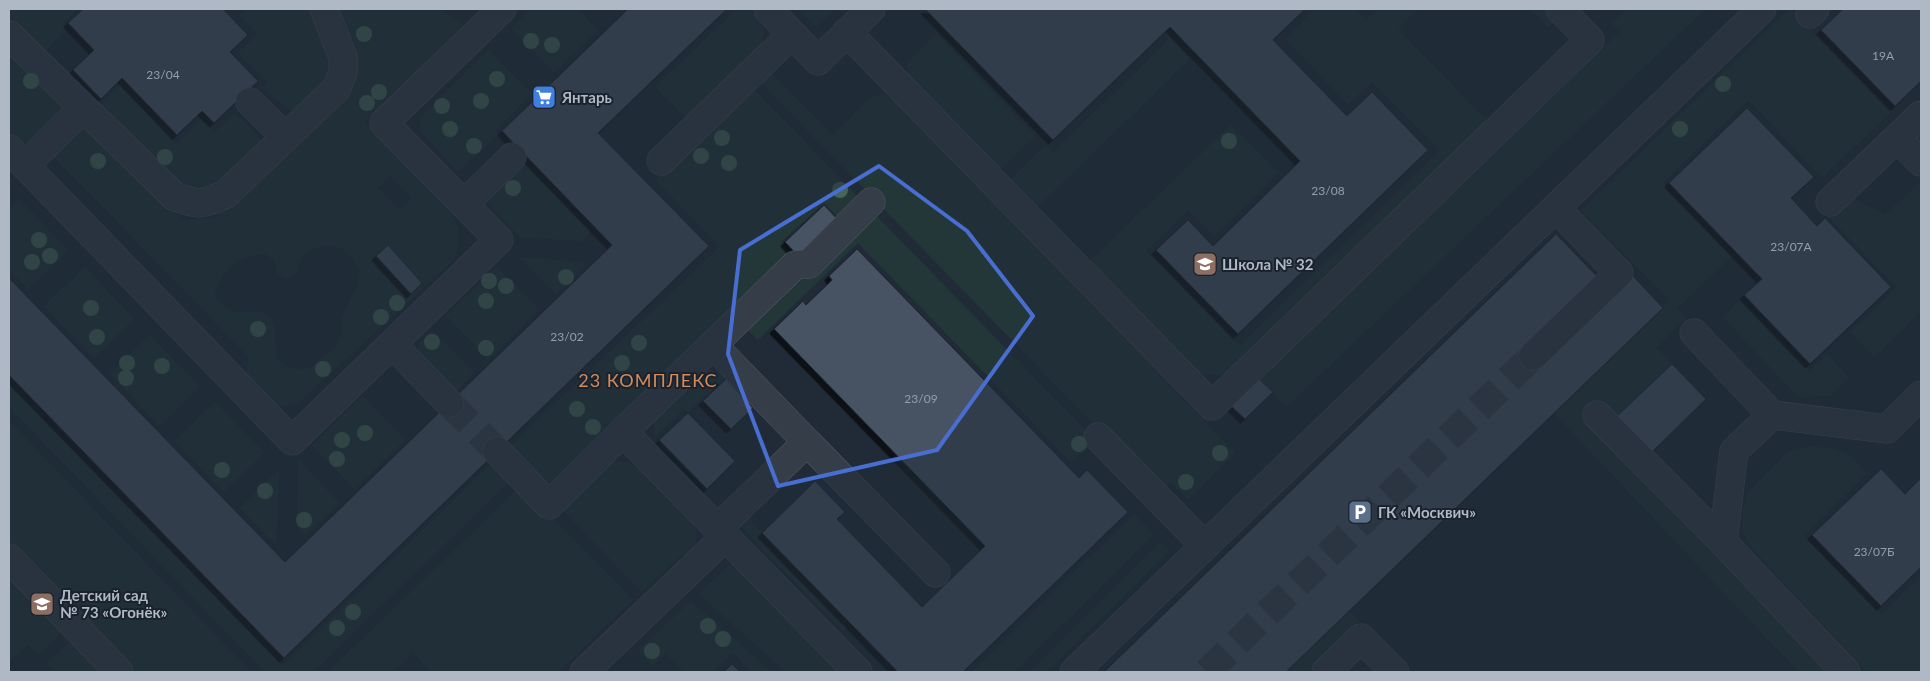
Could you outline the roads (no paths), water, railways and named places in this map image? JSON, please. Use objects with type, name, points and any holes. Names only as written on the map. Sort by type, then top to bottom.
[{"type":"lane","points":[[9,34],[174,196],[192,204],[208,202],[226,194],[336,89],[343,72],[343,56],[324,9]]},
{"type":"lane","points":[[83,108],[17,158],[292,441],[499,240],[384,123],[502,9]]},
{"type":"lane","points":[[768,9],[818,61],[871,9]]},
{"type":"lane","points":[[847,32],[1212,406],[1590,40],[1560,9]]},
{"type":"lane","points":[[1074,672],[1762,9]]},
{"type":"lane","points":[[661,161],[792,34]]},
{"type":"lane","points":[[250,102],[286,137]]},
{"type":"lane","points":[[1830,202],[1921,115]]},
{"type":"lane","points":[[1897,138],[1921,162]]},
{"type":"lane","points":[[464,204],[512,157]]},
{"type":"lane","points":[[497,451],[549,505],[795,265],[809,264],[871,202]]},
{"type":"lane","points":[[1533,356],[1619,273],[1556,208]]},
{"type":"lane","points":[[1694,333],[1772,415],[1887,429],[1921,395]]},
{"type":"lane","points":[[392,344],[449,403]]},
{"type":"lane","points":[[713,345],[936,573]]},
{"type":"lane","points":[[1597,415],[1846,672]]},
{"type":"lane","points":[[1722,542],[1734,451],[1772,415]]},
{"type":"lane","points":[[623,432],[858,672]]},
{"type":"lane","points":[[1098,437],[1204,546]]},
{"type":"lane","points":[[584,672],[722,532],[807,442]]},
{"type":"lane","points":[[9,558],[119,672]]},
{"type":"lane","points":[[1326,672],[1361,638],[1395,672]]},
{"type":"tunnel","points":[[1207,672],[1533,356]]},
{"type":"tunnel","points":[[449,403],[497,451]]},
{"type":"place","name":"Янтарь","points":[[544,97]]},
{"type":"place","name":"Школа № 32","points":[[1205,264]]},
{"type":"place","name":"ГК «Москвич»","points":[[1360,512]]},
{"type":"place","name":"Детский сад № 73 «Огонёк»","points":[[42,604]]},
{"type":"district","name":"23 КОМПЛЕКС","points":[[648,380]]}]
